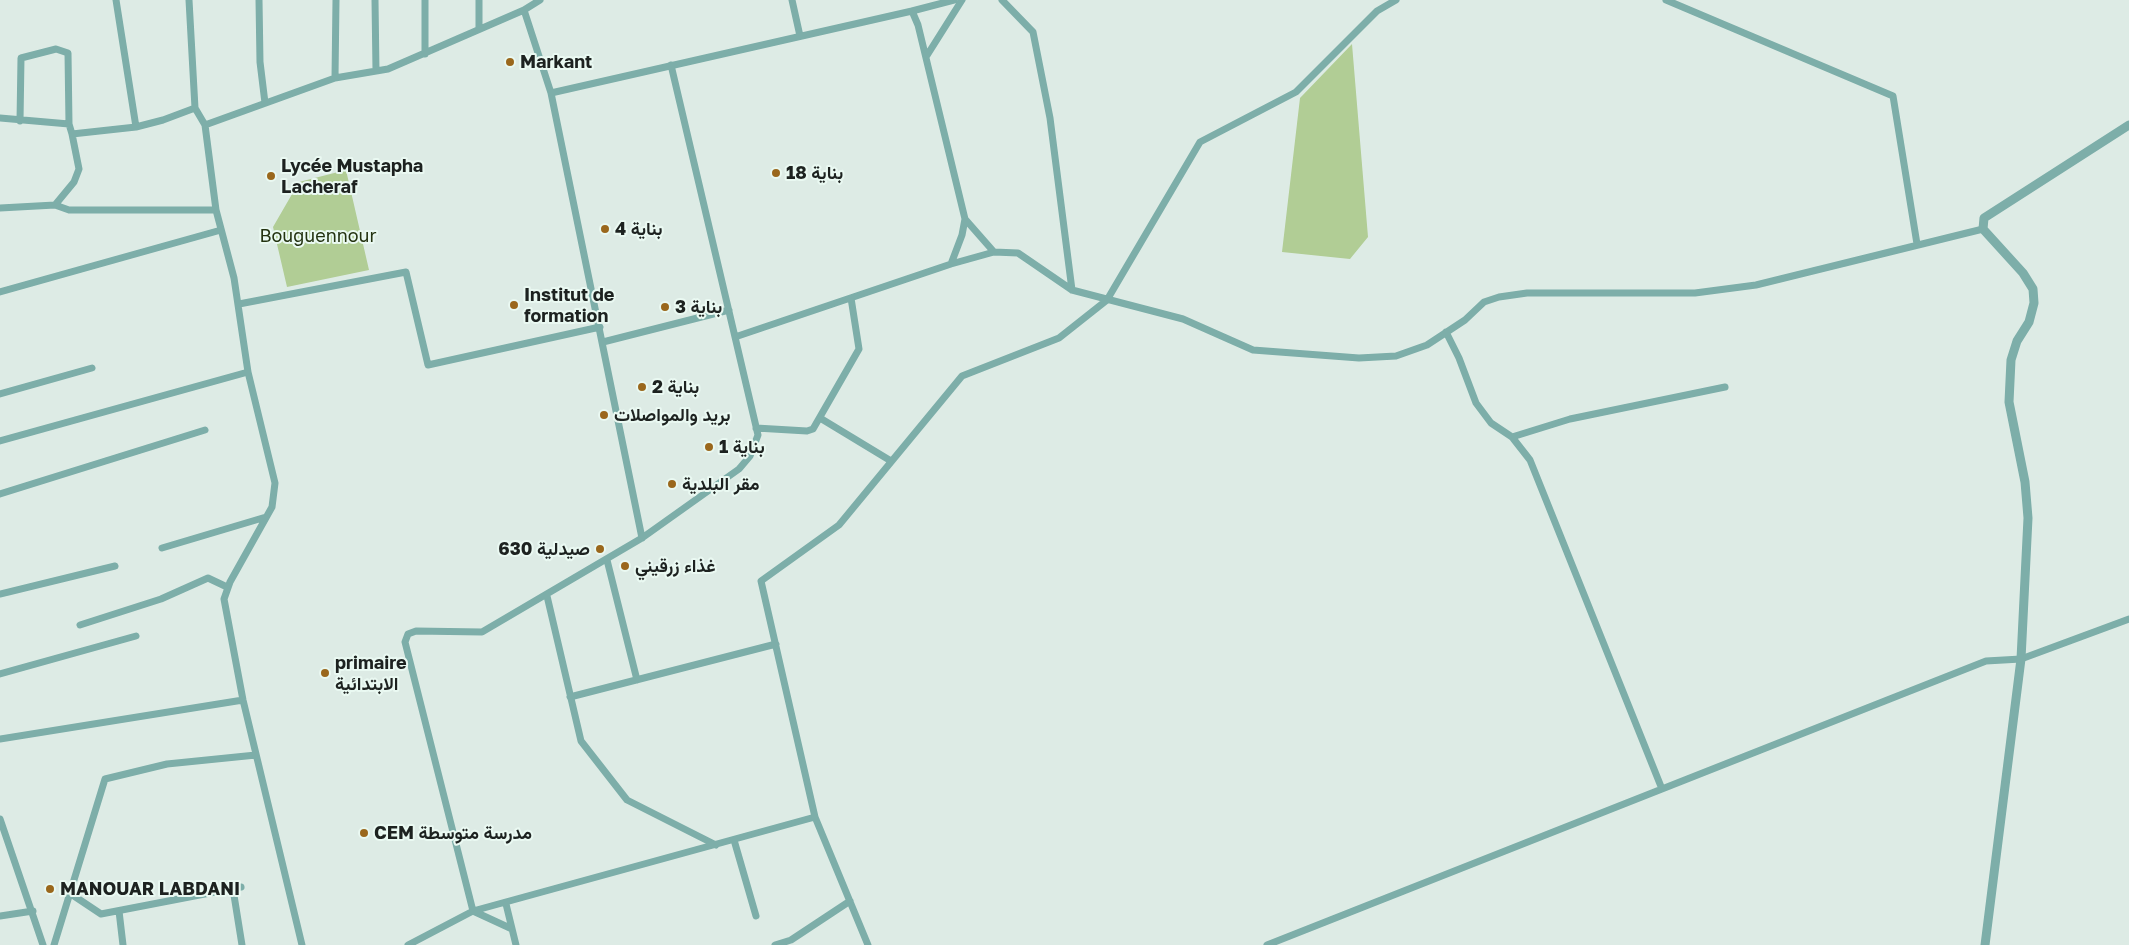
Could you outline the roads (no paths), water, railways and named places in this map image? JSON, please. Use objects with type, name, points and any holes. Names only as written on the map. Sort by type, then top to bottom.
[{"type":"street","points":[[116,0],[136,127]]},
{"type":"street","points":[[189,0],[195,108],[205,125],[216,210],[239,304],[248,372],[274,483],[272,508],[227,587],[224,599],[243,700],[302,945]]},
{"type":"street","points":[[259,0],[260,62],[265,103]]},
{"type":"street","points":[[335,78],[336,0]]},
{"type":"street","points":[[375,0],[376,71]]},
{"type":"street","points":[[425,0],[425,54]]},
{"type":"street","points":[[479,0],[479,30]]},
{"type":"street","points":[[205,125],[335,78],[388,69],[524,10],[540,0]]},
{"type":"street","points":[[792,0],[800,36]]},
{"type":"street","points":[[551,93],[954,0]]},
{"type":"street","points":[[926,57],[962,0]]},
{"type":"street","points":[[1002,0],[1033,32],[1050,118],[1072,290]]},
{"type":"street","points":[[868,945],[815,817],[762,581],[839,525],[962,376],[1059,338],[1108,300],[1200,142],[1296,92],[1382,4],[1396,0]]},
{"type":"street","points":[[1666,0],[1893,96],[1917,244]]},
{"type":"street","points":[[524,10],[551,93],[642,538]]},
{"type":"street","points":[[912,11],[926,57],[965,219],[962,235],[951,264]]},
{"type":"street","points":[[20,120],[21,58],[56,50],[68,53],[69,124],[79,169],[74,182],[55,205]]},
{"type":"street","points":[[473,911],[405,642],[408,634],[416,631],[482,632],[548,596],[642,538],[739,469],[750,456],[755,446],[756,428],[736,337],[671,65]]},
{"type":"street","points":[[72,134],[136,127],[163,120],[195,108]]},
{"type":"street","points":[[0,118],[69,124]]},
{"type":"street","points":[[1985,945],[2021,659],[2028,518],[2025,482],[2009,402],[2012,360],[2017,341],[2029,322],[2034,302],[2033,289],[2023,273],[1983,229],[1984,218],[2008,200],[2129,125]]},
{"type":"street","points":[[0,208],[55,205],[69,210],[216,210]]},
{"type":"street","points":[[965,219],[994,252]]},
{"type":"street","points":[[736,337],[951,264],[994,252],[1018,253],[1072,290],[1183,319],[1253,350],[1359,358],[1396,356],[1427,345],[1465,320],[1484,302],[1499,297],[1528,294],[1695,293],[1756,285],[1983,229]]},
{"type":"street","points":[[0,292],[221,230]]},
{"type":"street","points":[[239,304],[406,272],[428,365],[600,327]]},
{"type":"street","points":[[756,428],[810,431],[820,418],[859,349],[851,298]]},
{"type":"street","points":[[603,342],[729,310]]},
{"type":"street","points":[[1446,332],[1459,358],[1476,403],[1490,423],[1512,437],[1530,460],[1662,789]]},
{"type":"street","points":[[0,394],[92,368]]},
{"type":"street","points":[[0,442],[248,372]]},
{"type":"street","points":[[1512,437],[1570,419],[1725,387]]},
{"type":"street","points":[[820,418],[891,461]]},
{"type":"street","points":[[0,494],[205,430]]},
{"type":"street","points":[[162,548],[266,517]]},
{"type":"street","points":[[607,560],[637,680]]},
{"type":"street","points":[[0,594],[115,566]]},
{"type":"street","points":[[80,625],[161,599],[208,578],[227,587]]},
{"type":"street","points":[[548,596],[581,741],[627,800],[716,845]]},
{"type":"street","points":[[1267,945],[1986,661],[2021,659],[2129,619]]},
{"type":"street","points":[[0,674],[136,636]]},
{"type":"street","points":[[570,697],[776,644]]},
{"type":"street","points":[[0,740],[243,700]]},
{"type":"street","points":[[54,945],[105,780],[167,764],[256,755]]},
{"type":"street","points":[[408,945],[473,911],[506,904],[815,817]]},
{"type":"street","points":[[0,819],[34,911],[44,945]]},
{"type":"street","points":[[734,840],[756,916]]},
{"type":"street","points":[[71,894],[101,914],[242,887]]},
{"type":"street","points":[[233,889],[242,945]]},
{"type":"street","points":[[775,945],[791,940],[850,901]]},
{"type":"street","points":[[506,904],[516,945]]},
{"type":"street","points":[[0,916],[34,911]]},
{"type":"street","points":[[119,911],[123,945]]},
{"type":"street","points":[[473,911],[512,929]]},
{"type":"place","name":"Markant","points":[[510,62]]},
{"type":"place","name":"بناية 18","points":[[776,173]]},
{"type":"place","name":"Lycée Mustapha Lacheraf","points":[[271,176]]},
{"type":"place","name":"بناية 4","points":[[605,229]]},
{"type":"place","name":"Institut de formation","points":[[514,305]]},
{"type":"place","name":"بناية 3","points":[[665,307]]},
{"type":"place","name":"بناية 2","points":[[642,387]]},
{"type":"place","name":"بريد والمواصلات","points":[[604,415]]},
{"type":"place","name":"بناية 1","points":[[709,447]]},
{"type":"place","name":"مقر البلدية","points":[[672,484]]},
{"type":"place","name":"صيدلية 630","points":[[600,549]]},
{"type":"place","name":"غذاء زرقيني","points":[[625,566]]},
{"type":"place","name":"primaire الابتدائية","points":[[325,673]]},
{"type":"place","name":"CEM مدرسة متوسطة","points":[[364,833]]},
{"type":"place","name":"MANOUAR LABDANI","points":[[50,889]]},
{"type":"park label","name":"Bouguennour","points":[[318,236]]}]
